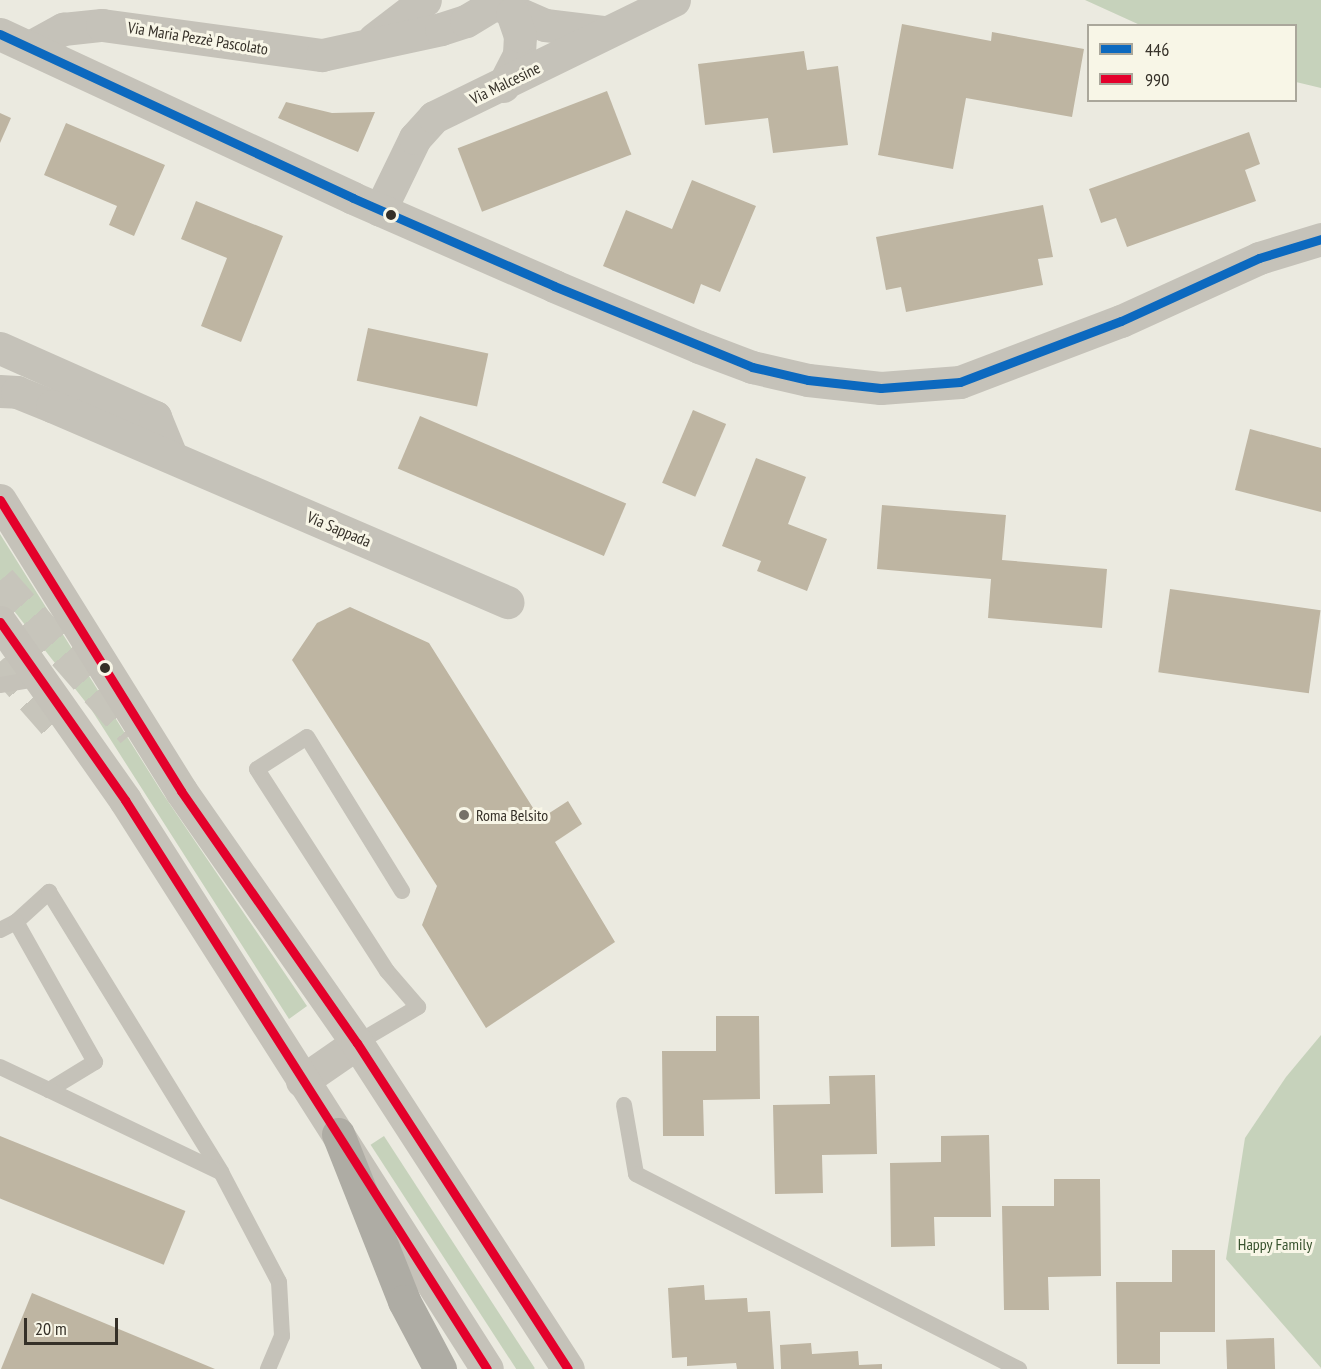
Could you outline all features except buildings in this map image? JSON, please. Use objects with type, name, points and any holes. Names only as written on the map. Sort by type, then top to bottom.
[{"type":"highway","points":[[338,1134],[404,1301],[440,1369]]},
{"type":"street","name":"Via Maria Pezzè Pascolato","points":[[370,42],[425,0]]},
{"type":"street","points":[[633,0],[670,2]]},
{"type":"street","name":"Via Malcesine","points":[[380,210],[415,138],[427,122],[502,86],[603,32],[670,2]]},
{"type":"street","name":"Via Maria Pezzè Pascolato","points":[[30,47],[54,32],[96,25],[178,33],[303,55],[322,55],[370,42],[441,29],[466,21],[499,4]]},
{"type":"street","points":[[499,4],[545,25],[603,32]]},
{"type":"street","points":[[499,4],[520,36],[519,54],[502,86]]},
{"type":"street","points":[[0,33],[380,210],[671,336],[752,366],[808,380],[881,388],[926,387],[982,376],[1121,321],[1259,258],[1321,239]]},
{"type":"street","points":[[0,348],[155,417],[162,425],[171,456]]},
{"type":"street","name":"Via Sappada","points":[[0,391],[17,392],[508,602]]},
{"type":"street","points":[[0,500],[188,801],[357,1043],[568,1369]]},
{"type":"street","points":[[0,622],[43,678],[487,1369]]},
{"type":"street","points":[[302,1081],[357,1043]]},
{"type":"lane","points":[[0,685],[43,678]]},
{"type":"lane","points":[[357,1043],[418,1007],[387,971],[257,769],[306,737],[402,891]]},
{"type":"lane","points":[[0,930],[16,922],[49,892],[221,1172],[279,1282],[282,1336],[268,1369]]},
{"type":"lane","points":[[16,922],[95,1062],[49,1090]]},
{"type":"lane","points":[[0,1067],[221,1172]]},
{"type":"lane","points":[[624,1105],[636,1174],[1019,1369]]},
{"type":"green space","points":[[1085,0],[1321,0],[1321,88],[1297,82],[1297,24],[1138,24]]},
{"type":"green space","points":[[0,534],[163,794],[307,1006],[289,1019],[91,709],[0,593]]},
{"type":"green space","name":"Happy Family","points":[[1321,1035],[1321,1368],[1226,1259],[1245,1138],[1286,1077]]},
{"type":"green space","points":[[384,1136],[535,1368],[516,1369],[371,1145]]},
{"type":"tunnel","points":[[0,580],[133,732]]},
{"type":"tunnel","points":[[0,661],[64,734]]},
{"type":"transit line","name":"446","points":[[0,34],[353,198],[554,286],[752,367],[808,380],[881,388],[960,382],[1121,321],[1259,258],[1321,239]]},
{"type":"transit line","name":"990","points":[[0,500],[181,791],[357,1043],[568,1369]]},
{"type":"transit line","name":"990","points":[[0,622],[125,800],[487,1369]]},
{"type":"place","name":"Roma Belsito","points":[[464,815]]}]
